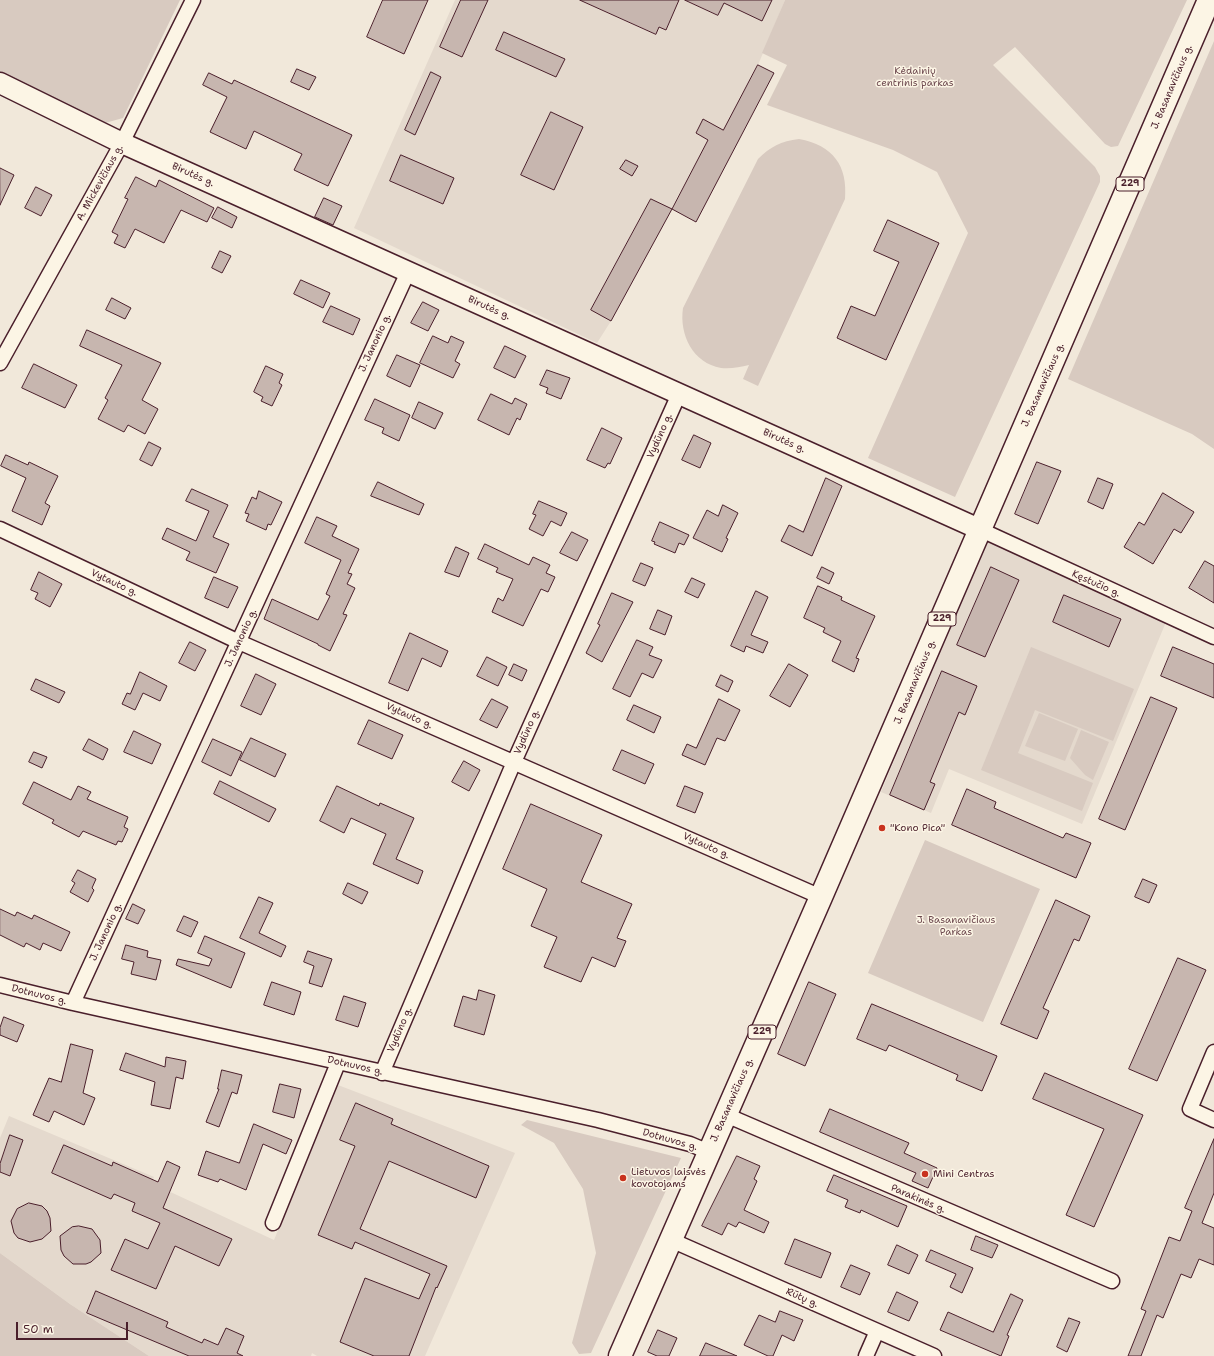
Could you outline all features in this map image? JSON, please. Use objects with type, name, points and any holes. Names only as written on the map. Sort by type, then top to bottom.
[{"type":"main road","name":"J. Basanavičiaus g.","points":[[620,1356],[822,897],[979,529],[1208,4]]},
{"type":"street","name":"A. Mickevičiaus g.","points":[[0,363],[122,143],[193,0]]},
{"type":"street","name":"Birutės g.","points":[[0,83],[122,143],[979,529]]},
{"type":"street","name":"J. Janonio g.","points":[[73,1003],[408,272]]},
{"type":"street","name":"Vydūno g.","points":[[382,1072],[514,762],[679,394]]},
{"type":"street","name":"Vytauto g.","points":[[0,529],[239,642],[822,897]]},
{"type":"street","name":"Kęstučio g.","points":[[979,529],[1214,637]]},
{"type":"street","name":"Dotnuvos g.","points":[[0,985],[73,1003],[598,1120],[690,1144],[709,1152]]},
{"type":"street","points":[[1214,1052],[1190,1110],[1214,1120]]},
{"type":"street","points":[[273,1223],[338,1062]]},
{"type":"street","name":"Parakinės g.","points":[[726,1116],[1112,1281]]},
{"type":"street","name":"Rūtų g.","points":[[671,1240],[934,1356]]},
{"type":"street","points":[[866,1356],[877,1331]]},
{"type":"shaded area","points":[[455,0],[785,0],[758,65],[723,130],[703,120],[696,133],[708,140],[611,321],[597,343],[354,228]]},
{"type":"shaded area","points":[[986,541],[1166,622],[1082,824],[949,769],[931,813],[881,792]]},
{"type":"shaded area","points":[[338,1085],[515,1153],[425,1356],[317,1356],[312,1353],[311,1356],[149,1356],[70,1304],[0,1253],[0,1138],[9,1116],[154,1177],[151,1183],[274,1240]]},
{"type":"green space","points":[[0,0],[180,0],[123,118],[105,123],[0,74]]},
{"type":"green space","name":"Kėdainių centrinis parkas","points":[[785,0],[1187,0],[1118,146],[1111,147],[1105,144],[1015,47],[993,65],[1095,167],[1100,176],[1100,182],[955,497],[868,458],[968,233],[937,172],[893,150],[767,105],[787,65],[762,53]]},
{"type":"green space","points":[[1214,41],[1214,449],[1192,434],[1068,379]]},
{"type":"green space","points":[[799,139],[821,146],[836,159],[841,167],[844,177],[845,199],[758,386],[743,379],[749,365],[721,368],[711,365],[696,354],[686,338],[683,328],[683,308],[758,159],[776,145]]},
{"type":"green space","points":[[1031,647],[1134,689],[1113,741],[1035,710],[1018,753],[1093,783],[1082,811],[981,770]]},
{"type":"green space","points":[[1039,713],[1078,729],[1065,761],[1025,746]]},
{"type":"green space","points":[[1081,730],[1109,742],[1093,780],[1085,775],[1070,758]]},
{"type":"green space","name":"J. Basanavičiaus Parkas","points":[[925,840],[1040,889],[983,1022],[868,973]]},
{"type":"green space","points":[[527,1120],[681,1158],[591,1353],[579,1354],[572,1343],[596,1253],[583,1189],[554,1143],[521,1125]]},
{"type":"green space","points":[[0,1253],[70,1304],[149,1356],[0,1356]]},
{"type":"building","points":[[383,0],[428,0],[404,54],[367,37]]},
{"type":"building","points":[[461,0],[488,0],[462,57],[440,47]]},
{"type":"building","points":[[580,0],[679,0],[666,30],[659,27],[656,34]]},
{"type":"building","points":[[685,0],[772,0],[762,21],[724,3],[718,15]]},
{"type":"building","points":[[504,32],[565,59],[556,77],[496,50]]},
{"type":"building","points":[[758,65],[774,73],[696,222],[672,209],[708,140],[696,133],[703,119],[723,130]]},
{"type":"building","points":[[297,69],[316,77],[309,90],[291,82]]},
{"type":"building","points":[[431,72],[441,77],[415,135],[405,130]]},
{"type":"building","points":[[209,73],[232,84],[234,80],[352,135],[328,186],[294,170],[302,154],[254,131],[246,149],[210,132],[227,97],[203,85]]},
{"type":"building","points":[[551,112],[583,127],[554,190],[521,175]]},
{"type":"building","points":[[401,155],[454,178],[443,204],[390,181]]},
{"type":"building","points":[[626,160],[638,166],[632,176],[620,169]]},
{"type":"building","points":[[0,168],[14,175],[0,205]]},
{"type":"building","points":[[136,177],[156,187],[159,180],[214,208],[207,222],[181,210],[164,243],[135,229],[125,248],[114,243],[118,235],[112,232],[128,199],[125,198]]},
{"type":"building","points":[[36,187],[52,195],[41,216],[25,208]]},
{"type":"building","points":[[324,198],[342,206],[333,225],[315,217]]},
{"type":"building","points":[[651,199],[672,209],[611,321],[591,310]]},
{"type":"building","points":[[218,207],[237,217],[232,228],[212,218]]},
{"type":"building","points":[[888,220],[939,243],[886,360],[837,338],[851,306],[875,316],[899,262],[874,251]]},
{"type":"building","points":[[220,251],[231,256],[222,273],[212,268]]},
{"type":"building","points":[[301,280],[330,293],[323,308],[294,294]]},
{"type":"building","points":[[112,298],[131,308],[125,319],[106,310]]},
{"type":"building","points":[[423,302],[439,310],[428,331],[411,323]]},
{"type":"building","points":[[331,306],[360,319],[353,335],[323,322]]},
{"type":"building","points":[[87,330],[161,363],[142,400],[158,409],[145,434],[128,425],[124,432],[98,419],[108,400],[105,398],[122,365],[80,346]]},
{"type":"building","points":[[433,336],[448,343],[451,336],[464,342],[455,361],[460,364],[453,378],[420,363]]},
{"type":"building","points":[[505,346],[526,356],[515,378],[494,368]]},
{"type":"building","points":[[397,355],[420,365],[410,387],[387,376]]},
{"type":"building","points":[[34,364],[77,385],[65,408],[22,388]]},
{"type":"building","points":[[266,366],[283,374],[279,383],[282,385],[272,406],[261,401],[263,397],[254,392]]},
{"type":"building","points":[[547,370],[570,378],[561,399],[546,393],[548,388],[540,385]]},
{"type":"building","points":[[491,394],[512,404],[515,398],[527,404],[520,420],[517,418],[509,435],[478,420]]},
{"type":"building","points":[[375,399],[410,415],[399,441],[382,433],[384,428],[365,420]]},
{"type":"building","points":[[419,402],[443,413],[435,429],[412,418]]},
{"type":"building","points":[[602,428],[622,438],[610,464],[608,463],[605,468],[587,460]]},
{"type":"building","points":[[694,435],[711,443],[700,468],[682,460]]},
{"type":"building","points":[[149,442],[161,448],[152,466],[140,460]]},
{"type":"building","points":[[6,455],[28,465],[29,462],[58,476],[45,503],[50,506],[42,525],[12,511],[26,478],[1,466]]},
{"type":"building","points":[[1037,462],[1061,471],[1038,524],[1015,514]]},
{"type":"building","points":[[826,478],[842,486],[812,556],[781,541],[789,525],[803,532]]},
{"type":"building","points":[[1098,478],[1113,484],[1103,509],[1088,502]]},
{"type":"building","points":[[378,482],[424,504],[419,515],[371,496]]},
{"type":"building","points":[[192,489],[228,505],[213,537],[229,544],[216,573],[186,560],[190,552],[162,539],[167,528],[196,541],[209,511],[186,501]]},
{"type":"building","points":[[259,491],[282,502],[271,525],[268,524],[266,530],[246,521],[249,514],[245,513],[252,497],[256,499]]},
{"type":"building","points":[[1163,493],[1194,512],[1181,533],[1174,529],[1153,564],[1124,547],[1139,522],[1144,525]]},
{"type":"building","points":[[539,501],[567,513],[561,526],[551,521],[543,536],[529,529],[536,515],[533,514]]},
{"type":"building","points":[[723,505],[738,513],[726,538],[728,539],[722,552],[693,538],[707,510],[718,516]]},
{"type":"building","points":[[317,517],[337,526],[332,536],[359,549],[348,573],[352,574],[347,584],[355,588],[343,614],[347,615],[330,651],[264,619],[272,599],[318,620],[330,596],[326,594],[341,560],[305,543]]},
{"type":"building","points":[[660,522],[689,535],[684,545],[679,543],[675,553],[654,544],[655,542],[652,541]]},
{"type":"building","points":[[572,532],[588,540],[577,561],[560,553]]},
{"type":"building","points":[[485,544],[529,565],[533,557],[550,565],[546,573],[555,577],[548,592],[541,589],[523,626],[492,612],[498,598],[503,601],[513,579],[496,572],[498,568],[478,559]]},
{"type":"building","points":[[456,547],[469,553],[459,577],[445,572]]},
{"type":"building","points":[[1205,561],[1214,566],[1214,603],[1189,588]]},
{"type":"building","points":[[641,563],[653,568],[645,586],[633,581]]},
{"type":"building","points":[[822,567],[834,573],[829,584],[817,578]]},
{"type":"building","points":[[991,567],[1019,580],[985,657],[957,645]]},
{"type":"building","points":[[39,572],[62,584],[50,607],[35,599],[38,593],[31,590]]},
{"type":"building","points":[[214,577],[238,587],[228,608],[205,598]]},
{"type":"building","points":[[692,578],[705,584],[698,598],[685,592]]},
{"type":"building","points":[[818,586],[842,597],[841,600],[875,616],[856,658],[859,659],[854,672],[832,661],[841,641],[823,632],[825,628],[804,618]]},
{"type":"building","points":[[756,591],[768,597],[751,635],[768,642],[763,653],[746,646],[744,652],[731,646]]},
{"type":"building","points":[[612,593],[633,602],[602,662],[586,653],[600,625],[598,624]]},
{"type":"building","points":[[1064,595],[1121,619],[1109,647],[1053,622]]},
{"type":"building","points":[[658,610],[672,616],[665,635],[650,629]]},
{"type":"building","points":[[410,633],[448,651],[441,667],[422,658],[408,691],[389,683]]},
{"type":"building","points":[[637,640],[653,647],[649,655],[662,660],[653,678],[642,673],[630,697],[613,689]]},
{"type":"building","points":[[190,642],[206,650],[195,671],[179,663]]},
{"type":"building","points":[[1173,647],[1214,664],[1214,698],[1161,676]]},
{"type":"building","points":[[487,657],[507,667],[498,686],[477,676]]},
{"type":"building","points":[[514,664],[527,670],[522,681],[509,675]]},
{"type":"building","points":[[789,664],[808,675],[790,707],[770,696]]},
{"type":"building","points":[[942,671],[977,686],[965,715],[959,712],[930,782],[935,784],[924,810],[890,795]]},
{"type":"building","points":[[140,672],[167,686],[160,701],[143,693],[135,710],[122,704],[127,693],[130,694]]},
{"type":"building","points":[[256,674],[276,684],[261,715],[241,706]]},
{"type":"building","points":[[721,675],[733,681],[728,692],[716,686]]},
{"type":"building","points":[[36,679],[65,692],[59,703],[31,690]]},
{"type":"building","points":[[1151,697],[1177,708],[1125,830],[1099,819]]},
{"type":"building","points":[[492,699],[508,707],[497,728],[480,720]]},
{"type":"building","points":[[719,699],[740,710],[725,741],[717,738],[705,765],[682,755],[687,744],[696,748]]},
{"type":"building","points":[[634,705],[661,717],[654,733],[627,720]]},
{"type":"building","points":[[369,720],[403,735],[392,759],[358,744]]},
{"type":"building","points":[[134,731],[161,744],[152,764],[124,752]]},
{"type":"building","points":[[251,738],[286,754],[275,777],[240,760]]},
{"type":"building","points":[[89,739],[108,749],[103,760],[83,750]]},
{"type":"building","points":[[213,739],[242,752],[231,776],[202,762]]},
{"type":"building","points":[[622,750],[654,764],[645,784],[613,770]]},
{"type":"building","points":[[34,752],[47,757],[42,768],[29,762]]},
{"type":"building","points":[[464,761],[480,770],[469,791],[452,782]]},
{"type":"building","points":[[220,781],[276,809],[269,822],[214,794]]},
{"type":"building","points":[[34,782],[71,800],[78,786],[91,792],[87,799],[128,817],[124,827],[128,829],[122,842],[118,841],[116,845],[83,831],[79,837],[52,823],[54,820],[23,804]]},
{"type":"building","points":[[337,786],[379,806],[380,803],[414,818],[396,859],[423,871],[418,884],[373,864],[386,834],[351,818],[344,833],[320,821]]},
{"type":"building","points":[[685,786],[703,793],[695,813],[677,806]]},
{"type":"building","points":[[967,789],[996,802],[994,808],[1063,838],[1066,833],[1091,843],[1076,878],[952,825]]},
{"type":"building","points":[[531,804],[602,835],[581,882],[632,904],[617,938],[626,941],[615,967],[592,957],[581,982],[544,967],[557,937],[531,926],[547,889],[503,869]]},
{"type":"building","points":[[78,870],[96,879],[92,888],[94,890],[88,902],[70,892],[75,883],[72,881]]},
{"type":"building","points":[[1143,879],[1157,885],[1149,903],[1135,897]]},
{"type":"building","points":[[348,883],[368,892],[362,904],[343,894]]},
{"type":"building","points":[[259,897],[273,903],[259,933],[286,946],[281,957],[240,938]]},
{"type":"building","points":[[1056,900],[1090,916],[1079,941],[1074,939],[1043,1008],[1049,1011],[1037,1039],[1001,1024]]},
{"type":"building","points":[[133,904],[145,910],[138,924],[126,919]]},
{"type":"building","points":[[0,909],[15,916],[17,912],[32,919],[34,915],[70,932],[61,951],[43,943],[40,950],[26,943],[24,947],[0,935]]},
{"type":"building","points":[[184,916],[198,922],[191,937],[177,931]]},
{"type":"building","points":[[205,936],[245,953],[231,988],[176,965],[178,959],[209,966],[212,959],[198,953]]},
{"type":"building","points":[[126,945],[148,951],[147,957],[161,960],[156,980],[131,974],[134,962],[122,959]]},
{"type":"building","points":[[308,951],[332,959],[322,987],[309,983],[314,966],[304,962]]},
{"type":"building","points":[[1178,958],[1206,970],[1157,1081],[1129,1069]]},
{"type":"building","points":[[272,982],[301,992],[294,1015],[264,1005]]},
{"type":"building","points":[[809,982],[836,994],[805,1066],[778,1054]]},
{"type":"building","points":[[479,990],[495,995],[484,1035],[454,1026],[463,996],[476,1000]]},
{"type":"building","points":[[344,996],[366,1003],[358,1027],[336,1020]]},
{"type":"building","points":[[872,1004],[997,1056],[982,1091],[956,1080],[958,1075],[889,1045],[886,1051],[857,1039]]},
{"type":"building","points":[[4,1017],[24,1025],[17,1042],[0,1035],[0,1028]]},
{"type":"building","points":[[71,1044],[93,1050],[83,1093],[95,1098],[84,1125],[54,1111],[49,1122],[33,1115],[49,1078],[61,1082]]},
{"type":"building","points":[[126,1053],[165,1067],[166,1057],[186,1061],[183,1079],[176,1077],[170,1109],[151,1105],[155,1082],[120,1070]]},
{"type":"building","points":[[222,1070],[242,1075],[237,1094],[232,1092],[219,1127],[206,1122],[219,1089]]},
{"type":"building","points":[[1045,1073],[1143,1115],[1094,1227],[1066,1215],[1104,1129],[1033,1099]]},
{"type":"building","points":[[280,1084],[301,1089],[294,1118],[273,1112]]},
{"type":"building","points":[[356,1103],[393,1119],[391,1124],[489,1166],[476,1198],[389,1161],[360,1229],[447,1266],[437,1288],[436,1287],[409,1356],[374,1356],[340,1342],[365,1278],[419,1299],[430,1274],[355,1242],[352,1249],[318,1235],[355,1146],[340,1140]]},
{"type":"building","points":[[830,1109],[909,1143],[904,1153],[937,1168],[928,1188],[912,1181],[916,1173],[820,1132]]},
{"type":"building","points":[[254,1124],[292,1140],[286,1154],[263,1144],[246,1190],[220,1179],[218,1182],[198,1175],[206,1151],[239,1163]]},
{"type":"building","points":[[10,1135],[23,1140],[10,1176],[0,1172],[0,1164]]},
{"type":"building","points":[[1214,1139],[1214,1193],[1202,1223],[1214,1228],[1214,1265],[1199,1259],[1191,1278],[1181,1274],[1163,1318],[1157,1315],[1141,1356],[1128,1356],[1146,1311],[1141,1309],[1169,1237],[1180,1241],[1192,1211],[1185,1208]]},
{"type":"building","points":[[64,1145],[112,1166],[113,1162],[158,1182],[167,1161],[180,1167],[163,1208],[232,1239],[219,1266],[175,1246],[156,1289],[111,1270],[125,1239],[148,1249],[160,1223],[132,1211],[135,1203],[114,1194],[111,1199],[52,1173]]},
{"type":"building","points":[[737,1156],[760,1166],[754,1179],[757,1181],[744,1210],[769,1222],[764,1233],[739,1222],[736,1227],[728,1223],[722,1235],[702,1226]]},
{"type":"building","points":[[834,1175],[907,1206],[898,1227],[861,1210],[860,1213],[845,1207],[848,1200],[827,1191]]},
{"type":"building","points":[[29,1203],[42,1206],[47,1211],[50,1218],[51,1231],[42,1239],[30,1242],[18,1238],[14,1233],[11,1221],[17,1209]]},
{"type":"building","points":[[79,1226],[92,1229],[100,1240],[101,1253],[91,1262],[86,1264],[73,1264],[64,1256],[61,1250],[60,1236],[72,1227]]},
{"type":"building","points":[[976,1236],[998,1245],[992,1258],[971,1250]]},
{"type":"building","points":[[795,1239],[831,1253],[821,1278],[785,1264]]},
{"type":"building","points":[[897,1245],[918,1255],[909,1274],[888,1265]]},
{"type":"building","points":[[931,1250],[973,1268],[962,1293],[950,1287],[956,1274],[926,1261]]},
{"type":"building","points":[[851,1265],[870,1273],[860,1295],[841,1287]]},
{"type":"building","points":[[96,1291],[168,1322],[166,1327],[202,1343],[204,1339],[218,1345],[226,1328],[244,1336],[237,1353],[243,1356],[189,1356],[87,1313]]},
{"type":"building","points":[[897,1292],[918,1302],[909,1321],[888,1312]]},
{"type":"building","points":[[1011,1294],[1023,1300],[1007,1335],[1009,1336],[1001,1356],[940,1330],[948,1312],[993,1332]]},
{"type":"building","points":[[780,1311],[803,1320],[794,1341],[782,1335],[773,1356],[768,1356],[744,1345],[759,1315],[775,1322]]},
{"type":"building","points":[[1069,1318],[1080,1322],[1067,1352],[1057,1347]]},
{"type":"building","points":[[658,1330],[677,1338],[669,1356],[657,1356],[648,1352]]},
{"type":"building","points":[[706,1343],[737,1356],[700,1356]]},
{"type":"place","name":"\"Kono Pica\"","points":[[882,828]]},
{"type":"place","name":"Mini Centras","points":[[925,1174]]},
{"type":"place","name":"Lietuvos laisvės kovotojams","points":[[623,1178]]}]
